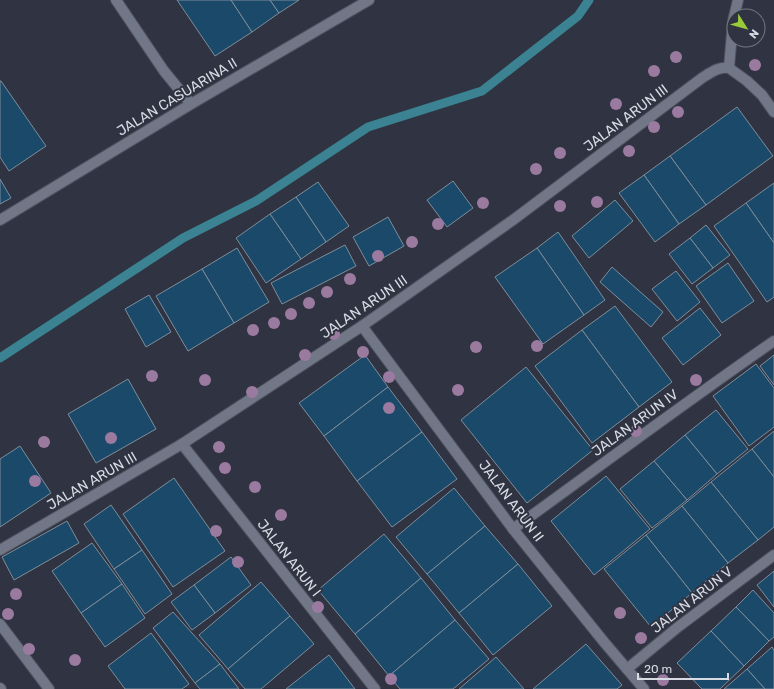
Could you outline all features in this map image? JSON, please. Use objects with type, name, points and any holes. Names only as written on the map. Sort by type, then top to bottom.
[{"type":"street","points":[[116,0],[164,71],[191,104]]},
{"type":"street","name":"JALAN CASUARINA II","points":[[0,220],[191,104],[369,0]]},
{"type":"street","points":[[738,0],[733,21],[729,68],[747,81],[762,95],[774,112]]},
{"type":"street","name":"JALAN ARUN III","points":[[0,550],[182,444],[362,326],[513,220],[702,78],[724,67],[729,68]]},
{"type":"street","name":"JALAN ARUN II","points":[[362,326],[513,529],[644,689]]},
{"type":"street","name":"JALAN ARUN IV","points":[[513,529],[610,460],[698,394],[774,341]]},
{"type":"street","name":"JALAN ARUN I","points":[[182,444],[375,689]]},
{"type":"street","name":"JALAN ARUN V","points":[[628,669],[678,627],[774,554]]},
{"type":"street","points":[[0,624],[49,689]]},
{"type":"building","points":[[177,0],[231,0],[252,32],[215,56]]},
{"type":"building","points":[[231,0],[270,0],[279,13],[252,32]]},
{"type":"building","points":[[270,0],[299,0],[279,13]]},
{"type":"building","points":[[0,81],[46,146],[9,171],[0,157]]},
{"type":"building","points":[[737,107],[773,156],[706,205],[670,156]]},
{"type":"building","points":[[670,156],[706,205],[679,224],[644,175]]},
{"type":"building","points":[[644,175],[679,224],[655,242],[619,193]]},
{"type":"building","points":[[0,179],[11,198],[0,204]]},
{"type":"building","points":[[453,181],[473,208],[447,227],[427,200]]},
{"type":"building","points":[[318,182],[349,226],[326,242],[296,197]]},
{"type":"building","points":[[774,183],[774,243],[746,203]]},
{"type":"building","points":[[296,197],[326,242],[301,259],[270,214]]},
{"type":"building","points":[[615,200],[633,221],[589,258],[572,236]]},
{"type":"building","points":[[746,203],[774,243],[774,297],[767,302],[714,226]]},
{"type":"building","points":[[270,214],[301,259],[266,283],[236,238]]},
{"type":"building","points":[[388,217],[404,246],[369,266],[353,237]]},
{"type":"building","points":[[706,225],[730,255],[713,268],[690,238]]},
{"type":"building","points":[[558,232],[605,300],[584,315],[537,248]]},
{"type":"building","points":[[690,238],[713,268],[692,284],[669,254]]},
{"type":"building","points":[[345,245],[356,266],[282,304],[271,283]]},
{"type":"building","points":[[237,248],[269,302],[234,323],[202,269]]},
{"type":"building","points":[[537,248],[584,315],[543,344],[495,277]]},
{"type":"building","points":[[728,263],[754,301],[722,323],[696,286]]},
{"type":"building","points":[[612,267],[663,312],[651,327],[600,282]]},
{"type":"building","points":[[202,269],[234,323],[188,351],[156,296]]},
{"type":"building","points":[[676,271],[700,302],[677,321],[652,289]]},
{"type":"building","points":[[149,295],[171,332],[146,347],[125,309]]},
{"type":"building","points":[[615,306],[672,382],[639,407],[582,330]]},
{"type":"building","points":[[700,308],[721,335],[683,365],[662,338]]},
{"type":"building","points":[[582,330],[639,407],[592,443],[535,366]]},
{"type":"building","points":[[365,355],[388,387],[324,436],[299,403]]},
{"type":"building","points":[[774,355],[774,385],[760,366]]},
{"type":"building","points":[[756,364],[774,388],[774,427],[749,446],[713,396]]},
{"type":"building","points":[[526,367],[593,450],[527,503],[461,420]]},
{"type":"building","points":[[128,379],[156,429],[96,463],[68,414]]},
{"type":"building","points":[[388,387],[422,432],[357,481],[324,436]]},
{"type":"building","points":[[716,410],[748,449],[717,474],[685,435]]},
{"type":"building","points":[[774,431],[774,477],[752,449]]},
{"type":"building","points":[[422,432],[457,479],[392,527],[357,481]]},
{"type":"building","points":[[685,435],[717,474],[687,500],[654,461]]},
{"type":"building","points":[[20,446],[51,493],[0,527],[0,459]]},
{"type":"building","points":[[752,449],[774,477],[774,527],[758,540],[711,482]]},
{"type":"building","points":[[654,461],[687,500],[652,528],[620,489]]},
{"type":"building","points":[[606,476],[650,529],[594,575],[551,521]]},
{"type":"building","points":[[174,478],[225,551],[173,587],[123,514]]},
{"type":"building","points":[[711,482],[758,540],[728,563],[682,506]]},
{"type":"building","points":[[454,488],[485,526],[427,574],[396,537]]},
{"type":"building","points":[[111,505],[142,550],[114,569],[84,524]]},
{"type":"building","points":[[682,506],[728,563],[692,593],[646,535]]},
{"type":"building","points":[[67,521],[79,543],[14,580],[2,557]]},
{"type":"building","points":[[485,526],[518,564],[459,613],[427,574]]},
{"type":"building","points":[[384,534],[421,578],[355,634],[318,590]]},
{"type":"building","points":[[646,535],[692,593],[651,627],[604,569]]},
{"type":"building","points":[[92,543],[122,584],[81,613],[52,571]]},
{"type":"building","points":[[142,550],[172,594],[145,614],[114,569]]},
{"type":"building","points":[[231,557],[251,585],[215,613],[194,585]]},
{"type":"building","points":[[518,564],[552,606],[493,655],[459,613]]},
{"type":"building","points":[[774,571],[774,607],[757,585]]},
{"type":"building","points":[[421,578],[455,620],[389,676],[355,634]]},
{"type":"building","points":[[261,582],[290,616],[228,669],[199,635]]},
{"type":"building","points":[[122,584],[145,618],[105,647],[81,613]]},
{"type":"building","points":[[194,585],[215,613],[192,630],[171,602]]},
{"type":"building","points":[[753,590],[774,613],[774,637],[769,641],[736,607]]},
{"type":"building","points":[[736,607],[769,641],[744,666],[711,631]]},
{"type":"building","points":[[173,612],[220,664],[195,683],[153,628]]},
{"type":"building","points":[[290,616],[314,644],[261,689],[245,689],[228,669]]},
{"type":"building","points":[[455,620],[489,659],[453,689],[400,689],[389,676]]},
{"type":"building","points":[[711,631],[744,666],[720,689],[702,689],[677,663]]},
{"type":"building","points":[[151,633],[189,684],[182,689],[125,689],[108,666]]},
{"type":"building","points":[[586,644],[622,685],[617,689],[533,689]]},
{"type":"building","points":[[772,647],[774,650],[774,689],[765,689],[747,669]]},
{"type":"building","points":[[329,655],[355,689],[286,689]]},
{"type":"building","points":[[496,657],[524,689],[459,689]]},
{"type":"building","points":[[220,664],[239,689],[200,689],[195,683]]},
{"type":"building","points":[[747,669],[765,689],[724,689]]},
{"type":"waterway","points":[[0,358],[183,238],[256,201],[368,127],[482,91],[578,16],[589,0]]}]
